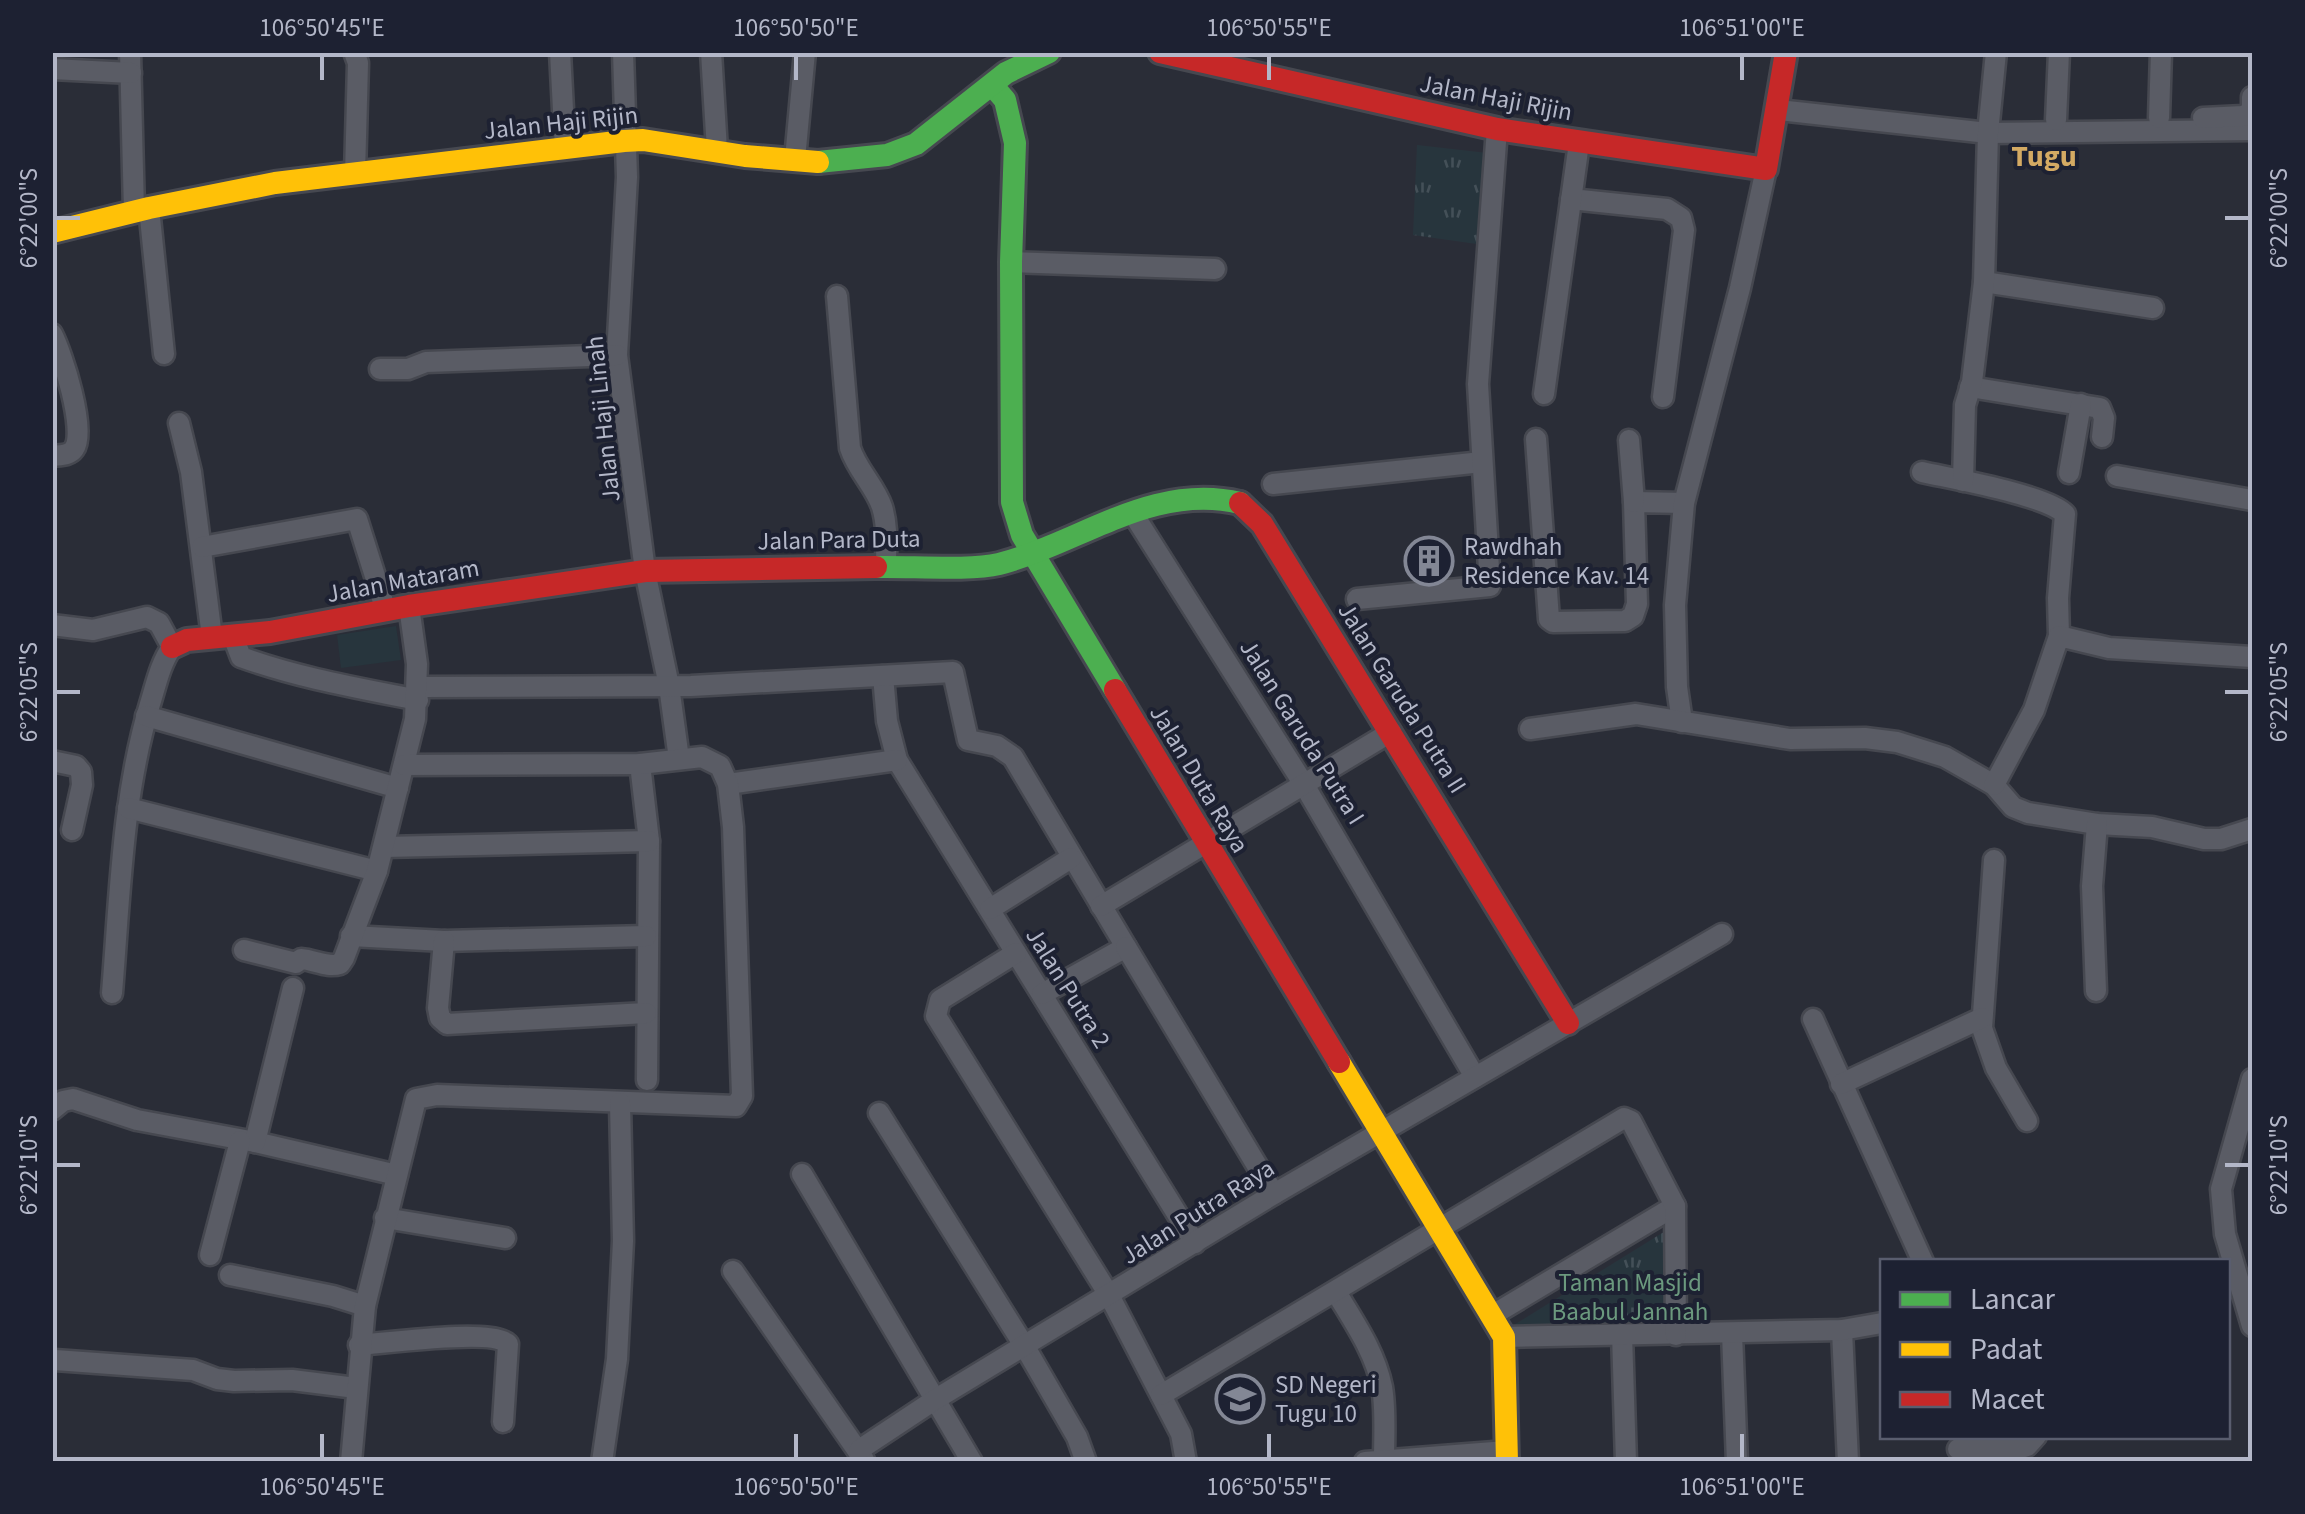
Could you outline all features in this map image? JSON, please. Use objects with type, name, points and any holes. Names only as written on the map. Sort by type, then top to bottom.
[{"type":"street","points":[[354,52],[358,64],[356,174]]},
{"type":"street","points":[[560,52],[565,148]]},
{"type":"street","name":"Jalan Haji Linah","points":[[623,52],[626,194],[617,355],[645,571],[669,686],[679,759]]},
{"type":"street","points":[[710,52],[717,150]]},
{"type":"street","points":[[796,159],[805,52]]},
{"type":"street","name":"Jalan Haji Rijin","points":[[52,232],[142,209],[275,183],[643,140],[796,159],[871,160],[926,137],[1002,75],[1048,52]]},
{"type":"street","name":"Jalan Haji Rijin","points":[[1160,52],[1497,129],[1766,169]]},
{"type":"street","points":[[1682,722],[1675,606],[1684,503],[1740,288],[1778,110],[1786,52]]},
{"type":"street","points":[[1963,481],[1965,405],[1984,282],[1988,133],[1996,52]]},
{"type":"street","points":[[2056,120],[2059,52]]},
{"type":"street","points":[[2159,118],[2161,52]]},
{"type":"street","points":[[52,69],[130,62],[142,209],[159,286],[158,318],[164,354]]},
{"type":"street","name":"Jalan Duta Raya","points":[[992,84],[1006,100],[1014,128],[1010,481],[1017,521],[1031,553],[1504,1337]]},
{"type":"street","points":[[1988,133],[2007,124],[2056,120],[2243,116],[2252,112],[2252,97]]},
{"type":"street","points":[[1778,110],[1988,133],[2252,130]]},
{"type":"street","points":[[1357,599],[1490,586],[1478,384],[1497,129]]},
{"type":"street","points":[[1544,394],[1579,143]]},
{"type":"street","points":[[1570,199],[1667,209],[1681,218],[1684,230],[1663,396]]},
{"type":"street","points":[[1010,262],[1215,269]]},
{"type":"street","points":[[1984,282],[2153,308]]},
{"type":"street","points":[[838,296],[850,448],[855,464],[881,506],[886,526],[886,566]]},
{"type":"street","points":[[52,334],[70,378],[78,436],[74,450],[52,456]]},
{"type":"street","points":[[380,369],[408,369],[426,362],[617,355]]},
{"type":"street","points":[[1970,387],[2102,410],[2102,438]]},
{"type":"street","points":[[2069,473],[2081,404]]},
{"type":"street","points":[[179,423],[223,637],[241,656],[260,664],[318,681],[418,694],[953,672],[968,740],[1006,751],[1274,1194]]},
{"type":"street","points":[[1536,439],[1553,622],[1625,621],[1633,616],[1638,604],[1628,440]]},
{"type":"street","points":[[1273,484],[1482,462]]},
{"type":"street","points":[[1922,472],[2032,499],[2065,514],[2059,636],[2034,710],[1994,785]]},
{"type":"street","points":[[2117,476],[2252,500]]},
{"type":"street","name":"Jalan Garuda Putra II","points":[[1132,512],[1189,499],[1241,503],[1252,510],[1568,1023]]},
{"type":"street","points":[[1634,502],[1684,503]]},
{"type":"street","points":[[1031,553],[1132,512]]},
{"type":"street","name":"Jalan Garuda Putra I","points":[[1132,512],[1303,783],[1476,1077]]},
{"type":"street","points":[[202,546],[357,519],[397,608],[418,694],[384,847],[340,964],[301,959],[296,963],[244,950]]},
{"type":"street","name":"Jalan Para Duta","points":[[645,571],[994,565],[1031,553]]},
{"type":"street","name":"Jalan Mataram","points":[[172,647],[187,640],[645,571]]},
{"type":"street","points":[[52,626],[93,630],[147,617],[160,622],[172,647],[146,716],[128,808],[112,992]]},
{"type":"street","points":[[2059,636],[2110,648],[2252,657]]},
{"type":"street","name":"Jalan Putra 2","points":[[883,676],[887,721],[897,760],[1195,1243]]},
{"type":"street","points":[[1530,729],[1636,714],[1790,739],[1865,738],[1898,742],[1945,757],[1994,785],[2013,807],[2028,813],[2097,824],[2152,827],[2204,839],[2252,829]]},
{"type":"street","points":[[146,716],[398,788]]},
{"type":"street","points":[[1101,906],[1391,732]]},
{"type":"street","points":[[351,1462],[364,1306],[416,1099],[436,1095],[736,1106],[740,1103],[733,826],[728,784],[720,766],[702,757],[640,764],[404,765]]},
{"type":"street","points":[[728,784],[897,760]]},
{"type":"street","points":[[52,761],[81,770],[82,785],[72,830]]},
{"type":"street","points":[[640,764],[649,841],[647,1080]]},
{"type":"street","points":[[128,808],[376,871]]},
{"type":"street","points":[[2096,991],[2092,886],[2097,824]]},
{"type":"street","points":[[384,847],[649,841]]},
{"type":"street","points":[[990,909],[1071,858]]},
{"type":"street","points":[[1994,860],[1982,1018],[1988,1050],[2027,1121]]},
{"type":"street","name":"Jalan Putra Raya","points":[[862,1456],[936,1399],[1380,1131],[1722,934]]},
{"type":"street","points":[[351,936],[444,941],[646,936]]},
{"type":"street","points":[[444,941],[438,1008],[440,1018],[447,1024],[646,1012]]},
{"type":"street","points":[[1042,994],[1126,947]]},
{"type":"street","points":[[1016,953],[940,1000],[936,1016],[1109,1296],[1181,1434],[1186,1462]]},
{"type":"street","points":[[210,1255],[293,988]]},
{"type":"street","points":[[1841,1084],[1982,1018]]},
{"type":"street","points":[[1812,1019],[1922,1259]]},
{"type":"street","points":[[2252,1081],[2224,1174],[2221,1202],[2229,1250],[2252,1326]]},
{"type":"street","points":[[52,1110],[63,1100],[73,1099],[137,1120],[397,1176]]},
{"type":"street","points":[[602,1462],[617,1359],[622,1259],[620,1102]]},
{"type":"street","points":[[879,1113],[1025,1347],[1077,1438],[1086,1462]]},
{"type":"street","points":[[1161,1395],[1624,1118],[1631,1121],[1674,1206],[1676,1334]]},
{"type":"street","points":[[802,1174],[972,1462]]},
{"type":"street","points":[[1491,1316],[1674,1206]]},
{"type":"street","points":[[385,1218],[505,1238]]},
{"type":"street","points":[[734,1270],[862,1456]]},
{"type":"street","points":[[230,1275],[364,1306]]},
{"type":"street","points":[[1336,1292],[1379,1374],[1384,1460]]},
{"type":"street","points":[[1364,1462],[1507,1456],[1504,1337],[1842,1330],[1880,1323]]},
{"type":"street","points":[[1842,1330],[1848,1462]]},
{"type":"street","points":[[1732,1333],[1737,1462]]},
{"type":"street","points":[[1622,1334],[1626,1462]]},
{"type":"street","points":[[359,1346],[480,1335],[502,1338],[508,1344],[503,1422]]},
{"type":"street","points":[[55,1360],[193,1370],[234,1381],[292,1380],[356,1388]]},
{"type":"street","points":[[1958,1449],[2018,1449],[2033,1439]]},
{"type":"green space","points":[[1417,145],[1505,155],[1498,247],[1413,235]]},
{"type":"green space","points":[[396,626],[401,660],[341,668],[337,635]]},
{"type":"green space","name":"Taman Masjid Baabul Jannah","points":[[1667,1230],[1668,1334],[1509,1328]]},
{"type":"traffic: fast","points":[[818,162],[887,155],[916,144],[1006,73],[1049,52]]},
{"type":"traffic: fast","points":[[992,85],[1005,100],[1015,143],[1011,262],[1012,502],[1022,535],[1115,690]]},
{"type":"traffic: fast","points":[[876,567],[999,564],[1147,508],[1208,499],[1240,503]]},
{"type":"traffic: slow","points":[[52,232],[275,183],[624,141],[643,140],[745,156],[818,162]]},
{"type":"traffic: slow","points":[[1339,1062],[1504,1337],[1507,1462]]},
{"type":"traffic: jam","points":[[1160,52],[1497,129],[1766,169],[1786,52]]},
{"type":"traffic: jam","points":[[1240,503],[1262,524],[1568,1023]]},
{"type":"traffic: jam","points":[[172,647],[187,640],[270,632],[409,606],[645,571],[876,567]]},
{"type":"traffic: jam","points":[[1115,690],[1339,1062]]},
{"type":"place","name":"Rawdhah Residence Kav. 14","points":[[1429,561]]},
{"type":"place","name":"SD Negeri Tugu 10","points":[[1240,1399]]},
{"type":"district","name":"Tugu","points":[[2044,156]]}]
